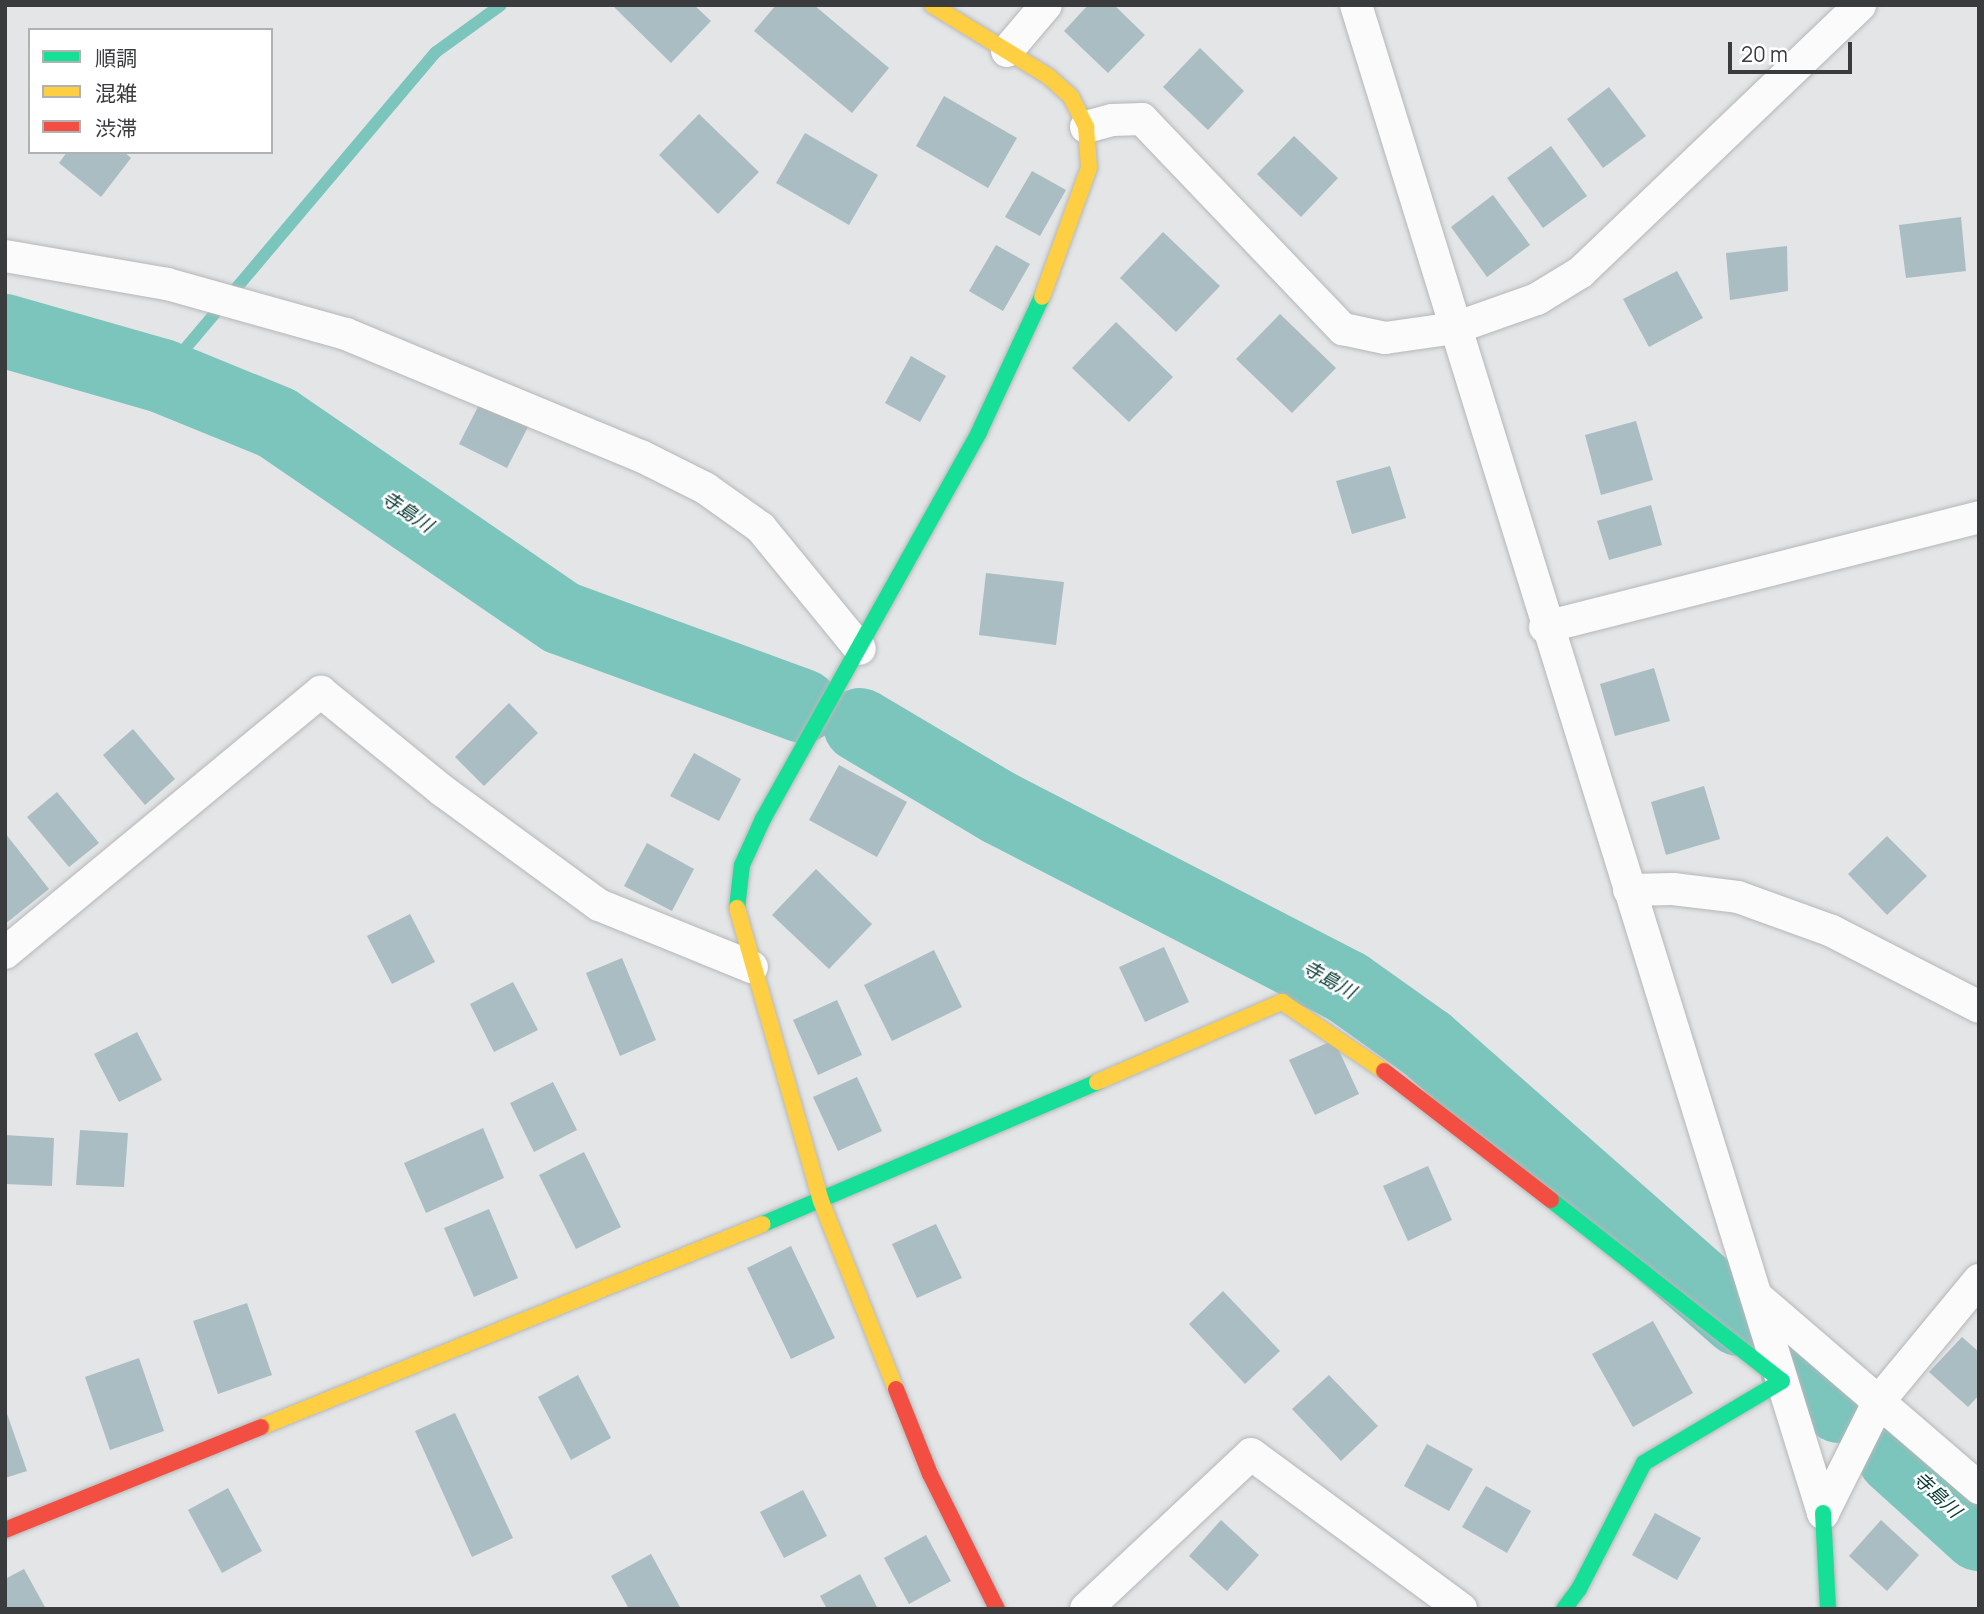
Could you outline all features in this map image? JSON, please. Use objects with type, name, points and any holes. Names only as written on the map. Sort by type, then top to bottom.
[{"type":"street","points":[[932,5],[1048,76],[1071,97],[1086,127],[1089,168],[1059,260],[979,432],[763,819],[742,865],[737,910],[821,1201],[930,1474],[997,1609]]},
{"type":"street","points":[[1007,51],[1046,5]]},
{"type":"street","points":[[1356,5],[1545,627],[1823,1513],[1828,1609]]},
{"type":"street","points":[[1086,127],[1112,120],[1142,119],[1343,329],[1385,338],[1455,328],[1537,299],[1581,272],[1860,5]]},
{"type":"street","points":[[5,256],[167,284],[346,334],[641,456],[705,488],[761,528],[860,649]]},
{"type":"street","points":[[1545,627],[1979,517]]},
{"type":"street","points":[[5,953],[321,692],[443,791],[599,905],[752,967]]},
{"type":"street","points":[[1629,890],[1673,889],[1738,897],[1832,931],[1979,1007]]},
{"type":"street","points":[[5,1530],[821,1201],[1282,1002],[1424,1099],[1782,1381]]},
{"type":"street","points":[[1823,1513],[1879,1401],[1979,1280]]},
{"type":"street","points":[[1757,1297],[1979,1488]]},
{"type":"street","points":[[1564,1609],[1579,1589],[1644,1463],[1782,1381]]},
{"type":"street","points":[[1086,1609],[1251,1454],[1461,1609]]},
{"type":"building","points":[[612,5],[694,5],[711,21],[671,63]]},
{"type":"building","points":[[776,5],[814,5],[889,68],[852,113],[754,31]]},
{"type":"building","points":[[1088,5],[1114,5],[1145,35],[1108,73],[1064,31]]},
{"type":"building","points":[[1200,48],[1244,91],[1208,130],[1163,87]]},
{"type":"building","points":[[1609,87],[1646,136],[1603,168],[1567,119]]},
{"type":"building","points":[[944,96],[1017,138],[988,188],[916,146]]},
{"type":"building","points":[[699,114],[759,172],[718,214],[659,155]]},
{"type":"building","points":[[805,133],[878,175],[849,225],[776,183]]},
{"type":"building","points":[[1294,136],[1338,178],[1301,217],[1257,174]]},
{"type":"building","points":[[1551,146],[1587,196],[1543,228],[1507,178]]},
{"type":"building","points":[[66,154],[126,154],[131,158],[101,197],[59,163]]},
{"type":"building","points":[[1032,171],[1066,190],[1040,236],[1005,217]]},
{"type":"building","points":[[1493,195],[1530,245],[1487,277],[1451,227]]},
{"type":"building","points":[[1961,217],[1966,271],[1906,278],[1899,225]]},
{"type":"building","points":[[1163,232],[1220,286],[1176,332],[1120,278]]},
{"type":"building","points":[[996,245],[1030,264],[1003,311],[969,291]]},
{"type":"building","points":[[1787,246],[1788,291],[1730,300],[1726,253]]},
{"type":"building","points":[[1677,271],[1703,318],[1649,347],[1623,299]]},
{"type":"building","points":[[1280,314],[1336,368],[1292,413],[1236,359]]},
{"type":"building","points":[[1116,322],[1173,377],[1129,422],[1072,368]]},
{"type":"building","points":[[911,356],[946,376],[920,422],[885,403]]},
{"type":"building","points":[[481,401],[529,425],[507,468],[459,444]]},
{"type":"building","points":[[1636,421],[1653,480],[1601,495],[1585,435]]},
{"type":"building","points":[[1390,466],[1406,518],[1352,534],[1336,481]]},
{"type":"building","points":[[1651,505],[1662,545],[1609,560],[1597,521]]},
{"type":"building","points":[[986,573],[1064,582],[1056,645],[979,635]]},
{"type":"building","points":[[1654,668],[1670,721],[1615,736],[1600,684]]},
{"type":"building","points":[[509,703],[538,733],[484,786],[455,757]]},
{"type":"building","points":[[133,729],[175,779],[145,805],[103,755]]},
{"type":"building","points":[[694,753],[741,779],[719,821],[670,796]]},
{"type":"building","points":[[839,765],[907,802],[877,857],[809,820]]},
{"type":"building","points":[[1704,786],[1720,839],[1666,855],[1651,802]]},
{"type":"building","points":[[57,792],[99,843],[69,867],[27,817]]},
{"type":"building","points":[[5,833],[49,889],[5,924]]},
{"type":"building","points":[[1887,836],[1927,876],[1887,915],[1848,874]]},
{"type":"building","points":[[647,843],[694,869],[672,911],[624,886]]},
{"type":"building","points":[[816,869],[872,924],[829,969],[772,915]]},
{"type":"building","points":[[410,914],[435,962],[392,984],[367,936]]},
{"type":"building","points":[[1164,947],[1189,1002],[1145,1022],[1119,967]]},
{"type":"building","points":[[934,950],[962,1007],[892,1041],[864,985]]},
{"type":"building","points":[[622,958],[656,1040],[620,1056],[586,973]]},
{"type":"building","points":[[513,982],[538,1030],[494,1052],[470,1004]]},
{"type":"building","points":[[837,1000],[862,1055],[818,1075],[793,1020]]},
{"type":"building","points":[[137,1032],[162,1080],[119,1102],[94,1054]]},
{"type":"building","points":[[1334,1040],[1359,1094],[1315,1115],[1289,1060]]},
{"type":"building","points":[[857,1077],[882,1131],[838,1151],[813,1097]]},
{"type":"building","points":[[553,1082],[577,1130],[534,1152],[510,1103]]},
{"type":"building","points":[[483,1128],[504,1178],[426,1213],[404,1163]]},
{"type":"building","points":[[80,1130],[128,1133],[124,1187],[76,1185]]},
{"type":"building","points":[[5,1135],[54,1138],[52,1186],[5,1184]]},
{"type":"building","points":[[584,1152],[621,1227],[576,1249],[539,1175]]},
{"type":"building","points":[[1428,1166],[1452,1220],[1408,1241],[1383,1186]]},
{"type":"building","points":[[489,1209],[518,1278],[474,1297],[444,1228]]},
{"type":"building","points":[[936,1224],[962,1278],[917,1298],[892,1244]]},
{"type":"building","points":[[791,1246],[835,1338],[791,1359],[747,1268]]},
{"type":"building","points":[[1223,1291],[1280,1351],[1245,1384],[1189,1324]]},
{"type":"building","points":[[247,1303],[272,1375],[218,1394],[193,1321]]},
{"type":"building","points":[[1653,1321],[1693,1393],[1633,1427],[1592,1354]]},
{"type":"building","points":[[1962,1337],[1979,1352],[1979,1395],[1968,1407],[1929,1372]]},
{"type":"building","points":[[139,1358],[164,1431],[110,1450],[85,1377]]},
{"type":"building","points":[[578,1375],[611,1438],[571,1460],[538,1397]]},
{"type":"building","points":[[1329,1375],[1378,1426],[1341,1461],[1292,1409]]},
{"type":"building","points":[[5,1408],[27,1471],[5,1478]]},
{"type":"building","points":[[455,1413],[513,1538],[472,1557],[415,1431]]},
{"type":"building","points":[[1427,1444],[1473,1469],[1449,1511],[1404,1486]]},
{"type":"building","points":[[1486,1486],[1531,1511],[1507,1553],[1462,1527]]},
{"type":"building","points":[[228,1488],[262,1551],[222,1573],[188,1510]]},
{"type":"building","points":[[803,1490],[827,1536],[784,1558],[760,1512]]},
{"type":"building","points":[[1655,1513],[1701,1538],[1677,1580],[1632,1555]]},
{"type":"building","points":[[1221,1520],[1259,1555],[1227,1591],[1189,1556]]},
{"type":"building","points":[[1881,1520],[1919,1555],[1887,1591],[1849,1556]]},
{"type":"building","points":[[926,1535],[951,1581],[909,1604],[884,1558]]},
{"type":"building","points":[[651,1554],[681,1609],[629,1609],[611,1576]]},
{"type":"building","points":[[24,1569],[46,1609],[5,1609],[5,1579]]},
{"type":"building","points":[[860,1574],[878,1609],[827,1609],[820,1596]]},
{"type":"waterway","points":[[162,376],[436,52],[501,5]]},
{"type":"waterway","name":"寺島川","points":[[5,331],[162,376],[277,423],[562,618],[802,706]]},
{"type":"waterway","name":"寺島川","points":[[860,725],[1000,808],[1347,987],[1427,1044],[1739,1319]]},
{"type":"waterway","name":"寺島川","points":[[1797,1369],[1839,1406]]},
{"type":"waterway","name":"寺島川","points":[[1894,1457],[1979,1534]]},
{"type":"traffic: fast","points":[[737,908],[742,865],[763,819],[979,432],[1042,297]]},
{"type":"traffic: fast","points":[[763,1224],[1097,1082]]},
{"type":"traffic: fast","points":[[1551,1200],[1782,1381],[1644,1463],[1579,1589],[1564,1609]]},
{"type":"traffic: fast","points":[[1823,1513],[1828,1609]]},
{"type":"traffic: slow","points":[[932,5],[1048,76],[1071,97],[1086,127],[1089,168],[1042,297]]},
{"type":"traffic: slow","points":[[737,908],[821,1201],[896,1389]]},
{"type":"traffic: slow","points":[[1097,1082],[1282,1002],[1384,1071]]},
{"type":"traffic: slow","points":[[261,1427],[763,1224]]},
{"type":"traffic: jam","points":[[1384,1071],[1551,1200]]},
{"type":"traffic: jam","points":[[896,1389],[930,1474],[997,1609]]},
{"type":"traffic: jam","points":[[5,1530],[261,1427]]}]
